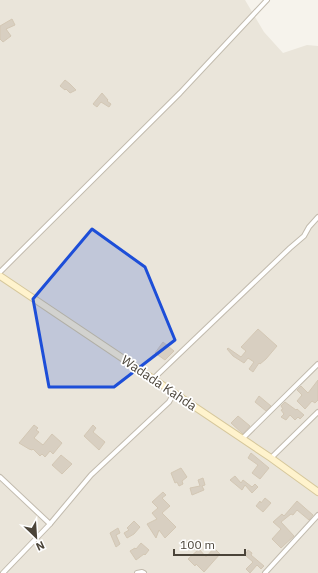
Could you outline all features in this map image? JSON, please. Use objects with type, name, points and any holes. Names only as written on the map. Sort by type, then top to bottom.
[{"type":"main road","name":"Wadada Kahda","points":[[0,276],[271,458],[318,492]]},
{"type":"street","points":[[0,272],[180,93],[268,0]]},
{"type":"street","points":[[153,379],[304,236],[309,227],[318,217]]},
{"type":"street","points":[[242,439],[318,364]]},
{"type":"street","points":[[3,573],[50,524],[91,475],[169,402],[174,393]]},
{"type":"street","points":[[271,458],[318,412]]},
{"type":"street","points":[[0,477],[50,524]]},
{"type":"street","points":[[265,573],[318,515]]},
{"type":"street","points":[[138,573],[144,573]]},
{"type":"highlighted area","points":[[92,229],[145,267],[175,340],[114,387],[49,387],[33,299]]},
{"type":"shaded area","points":[[0,0],[245,0],[264,32],[283,53],[307,45],[318,46],[318,573],[0,573]]},
{"type":"building","points":[[12,19],[15,25],[6,29],[11,36],[3,42],[0,39],[0,26]]},
{"type":"building","points":[[65,80],[76,90],[70,93],[60,86]]},
{"type":"building","points":[[102,93],[111,104],[109,107],[101,102],[97,107],[93,104]]},
{"type":"building","points":[[258,329],[277,346],[266,359],[260,364],[259,363],[253,372],[249,369],[254,362],[248,358],[244,363],[233,356],[227,349],[228,348],[241,357],[246,351],[241,347]]},
{"type":"building","points":[[163,342],[174,351],[165,360],[155,353]]},
{"type":"building","points":[[318,380],[318,400],[315,403],[312,401],[305,409],[297,401],[302,395],[297,390],[301,386],[308,393]]},
{"type":"building","points":[[259,396],[271,406],[266,411],[255,402]]},
{"type":"building","points":[[285,402],[304,415],[300,419],[298,417],[295,420],[290,415],[286,420],[281,417],[284,414],[281,410],[283,409],[281,406]]},
{"type":"building","points":[[238,416],[250,426],[243,434],[231,423]]},
{"type":"building","points":[[34,425],[38,428],[36,430],[39,432],[34,438],[43,445],[52,434],[62,443],[53,454],[50,451],[45,457],[42,454],[40,456],[33,449],[29,449],[19,443]]},
{"type":"building","points":[[93,425],[96,428],[93,432],[105,442],[99,450],[84,436]]},
{"type":"building","points":[[251,453],[269,468],[260,479],[252,473],[258,465],[248,458]]},
{"type":"building","points":[[61,455],[72,464],[62,474],[52,465]]},
{"type":"building","points":[[181,468],[187,477],[182,481],[183,484],[179,486],[177,482],[175,483],[171,473]]},
{"type":"building","points":[[235,476],[241,483],[243,480],[252,487],[255,484],[258,487],[252,493],[245,485],[242,490],[230,480]]},
{"type":"building","points":[[203,478],[205,485],[202,486],[204,490],[192,495],[190,488],[200,486],[198,480]]},
{"type":"building","points":[[163,492],[166,495],[162,498],[170,506],[162,513],[176,527],[165,538],[159,530],[156,538],[147,524],[157,519],[152,513],[158,508],[152,502]]},
{"type":"building","points":[[265,498],[271,503],[263,512],[256,506]]},
{"type":"building","points":[[297,501],[313,515],[309,520],[297,510],[293,515],[291,514],[281,522],[294,536],[281,548],[272,539],[281,529],[273,522],[282,514],[284,516]]},
{"type":"building","points":[[134,521],[140,527],[134,534],[127,538],[124,533],[129,530],[127,528]]},
{"type":"building","points":[[118,528],[120,533],[116,535],[120,544],[116,547],[110,533]]},
{"type":"building","points":[[141,543],[149,550],[145,555],[144,554],[136,560],[130,551],[135,548],[136,549]]},
{"type":"building","points":[[214,548],[220,554],[204,572],[188,559],[199,549],[206,557]]},
{"type":"building","points":[[248,550],[252,553],[251,555],[264,566],[261,569],[257,565],[250,573],[246,569],[253,562],[245,555]]}]
